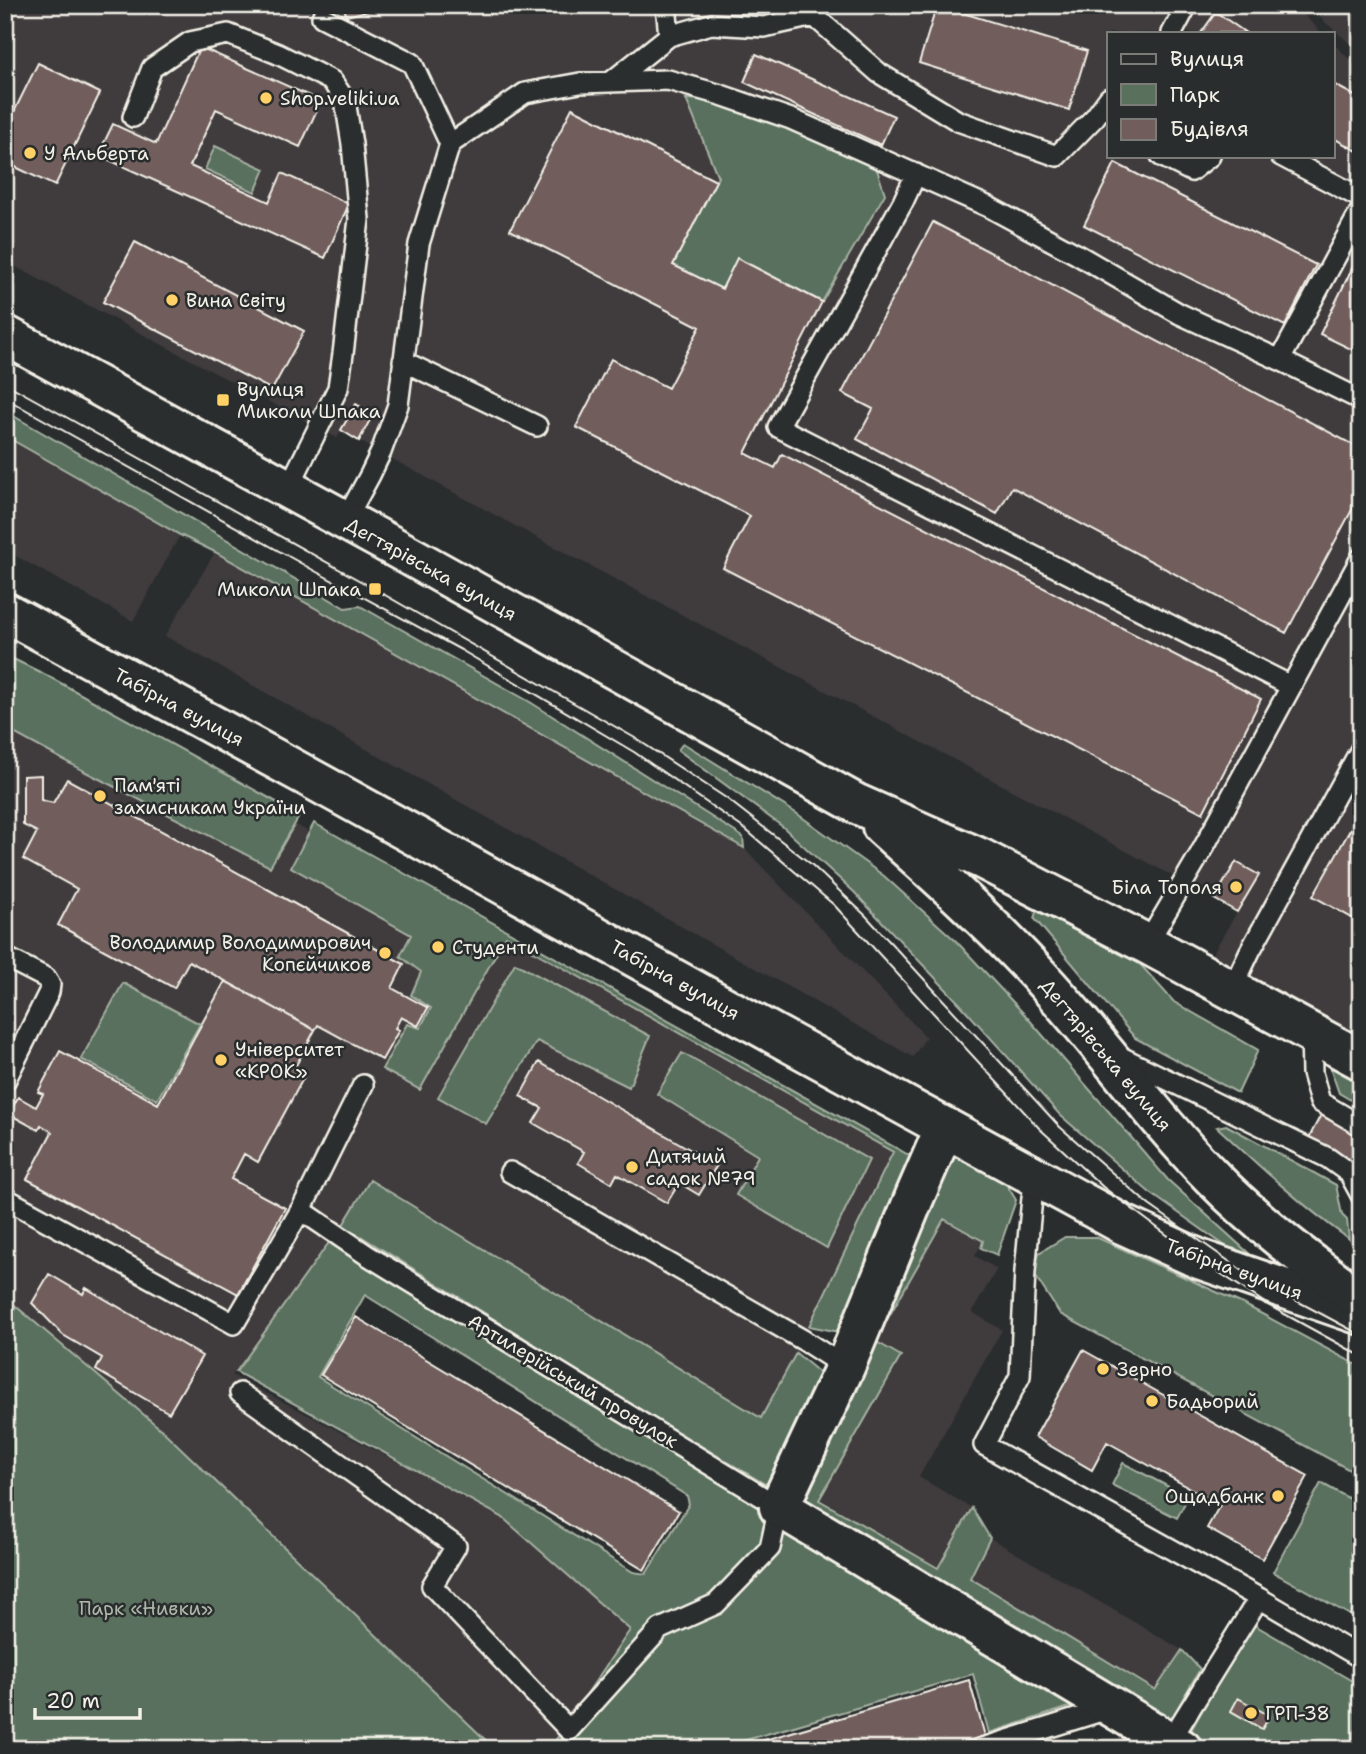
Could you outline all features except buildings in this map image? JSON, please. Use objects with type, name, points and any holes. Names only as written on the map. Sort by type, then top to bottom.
[{"type":"street","name":"Дегтярівська вулиця","points":[[5,335],[857,804],[982,859],[1232,989],[1361,1060]]},
{"type":"street","name":"Табірна вулиця","points":[[5,612],[1124,1224],[1199,1259],[1361,1315]]},
{"type":"street","name":"Дегтярівська вулиця","points":[[857,804],[948,886],[1029,965],[1214,1179],[1285,1243],[1361,1300]]},
{"type":"street","points":[[779,1507],[845,1367],[945,1127]]},
{"type":"street","name":"Артилерійський провулок","points":[[779,1507],[1176,1745]]},
{"type":"lane","points":[[666,5],[669,36]]},
{"type":"lane","points":[[1173,32],[1187,5]]},
{"type":"lane","points":[[611,82],[669,36],[711,24],[764,27],[818,11],[879,73],[958,121],[1057,156],[1095,117],[1107,100]]},
{"type":"lane","points":[[322,17],[412,63],[450,144]]},
{"type":"lane","points":[[133,117],[152,68],[190,42],[228,34],[278,54],[332,81],[345,100],[359,219],[343,354],[338,388],[288,489]]},
{"type":"lane","points":[[345,521],[370,475],[398,405],[419,244],[450,144],[525,93],[580,83],[668,80],[792,119],[989,207],[1180,313],[1361,400]]},
{"type":"lane","points":[[1165,158],[1191,171],[1207,158]]},
{"type":"lane","points":[[1284,158],[1361,198]]},
{"type":"lane","points":[[916,174],[778,427],[1292,686]]},
{"type":"lane","points":[[1280,360],[1361,210]]},
{"type":"lane","points":[[403,361],[537,426]]},
{"type":"lane","points":[[1147,944],[1200,854],[1361,558]]},
{"type":"lane","points":[[1232,989],[1250,951],[1354,781],[1361,749]]},
{"type":"lane","points":[[5,957],[46,978],[50,985],[5,1080]]},
{"type":"lane","points":[[1311,1033],[1312,1073],[1320,1102],[1361,1126]]},
{"type":"lane","points":[[1102,1048],[1328,1158],[1349,1173],[1361,1195]]},
{"type":"lane","points":[[5,1198],[234,1324],[301,1210],[363,1085]]},
{"type":"lane","points":[[510,1172],[803,1340],[845,1367]]},
{"type":"lane","points":[[1036,1176],[1025,1271],[1020,1376],[984,1445],[1361,1658]]},
{"type":"lane","name":"Артилерійський провулок","points":[[301,1210],[367,1255],[779,1507]]},
{"type":"lane","points":[[240,1392],[456,1546],[432,1586],[569,1730],[660,1629],[716,1604],[770,1548],[779,1507]]},
{"type":"lane","points":[[1176,1745],[1259,1598]]},
{"type":"lane","points":[[978,1749],[1112,1708]]},
{"type":"shaded area","points":[[5,5],[1294,5],[1321,32],[1107,32],[1107,158],[1334,158],[1334,44],[1361,71],[1361,1036],[1211,956],[1237,912],[341,431],[337,438],[5,261]]},
{"type":"shaded area","points":[[1305,5],[1361,5],[1361,53]]},
{"type":"shaded area","points":[[5,436],[180,535],[133,621],[5,550]]},
{"type":"shaded area","points":[[215,552],[744,848],[926,1037],[913,1057],[165,636]]},
{"type":"shaded area","points":[[41,684],[503,939],[505,935],[894,1153],[762,1419],[370,1181],[343,1225],[232,1375],[502,1517],[631,1630],[555,1741],[546,1749],[495,1749],[163,1431],[5,1297],[5,750]]},
{"type":"shaded area","points":[[944,1219],[983,1241],[975,1256],[997,1269],[972,1312],[1002,1330],[919,1477],[972,1508],[938,1568],[819,1500],[900,1357],[874,1341]]},
{"type":"shaded area","points":[[990,1538],[1182,1650],[1156,1690],[969,1578]]},
{"type":"green space","points":[[686,99],[703,100],[832,143],[877,170],[885,194],[822,302],[738,258],[722,289],[673,265],[718,177]]},
{"type":"green space","points":[[215,146],[265,169],[255,192],[205,169]]},
{"type":"green space","points":[[5,411],[345,608],[360,606],[530,702],[743,837],[744,848],[5,436]]},
{"type":"green space","points":[[5,655],[300,815],[270,867],[14,733],[5,748]]},
{"type":"green space","points":[[683,743],[796,813],[884,876],[956,941],[1026,1016],[1168,1180],[1254,1258],[1248,1262],[1149,1192],[1060,1115],[854,892],[783,827],[678,750]]},
{"type":"green space","points":[[314,823],[912,1157],[850,1334],[809,1326],[893,1152],[506,936],[420,1090],[382,1069],[407,1024],[420,1028],[431,1008],[411,995],[421,972],[400,956],[411,935],[291,867]]},
{"type":"green space","points":[[1037,910],[1139,963],[1174,1002],[1258,1050],[1238,1093],[1135,1038],[1034,918]]},
{"type":"green space","points":[[515,963],[650,1036],[629,1087],[537,1041],[486,1124],[438,1097]]},
{"type":"green space","points":[[123,983],[200,1024],[157,1100],[81,1059]]},
{"type":"green space","points":[[682,1053],[869,1160],[827,1248],[736,1195],[758,1156],[657,1094]]},
{"type":"green space","points":[[1330,1067],[1361,1084],[1361,1106],[1339,1093]]},
{"type":"green space","points":[[1226,1125],[1336,1185],[1342,1215],[1347,1220],[1349,1239],[1297,1199],[1217,1127]]},
{"type":"green space","points":[[963,1156],[1004,1180],[1016,1200],[997,1255],[981,1248],[983,1241],[944,1219],[875,1341],[901,1356],[819,1500],[938,1568],[972,1508],[990,1538],[970,1578],[1155,1690],[1182,1650],[1200,1669],[1173,1716],[1161,1719],[797,1506],[943,1160]]},
{"type":"green space","points":[[370,1180],[761,1418],[796,1353],[826,1378],[784,1478],[765,1484],[343,1225]]},
{"type":"green space","points":[[1065,1237],[1096,1237],[1245,1305],[1361,1367],[1361,1476],[1060,1314],[1034,1274],[1039,1253]]},
{"type":"green space","points":[[330,1241],[765,1507],[1073,1706],[989,1733],[973,1674],[715,1749],[546,1749],[555,1741],[630,1630],[502,1517],[236,1372]],"holes":[[[365,1295],[687,1496],[689,1504],[646,1574],[633,1572],[318,1377]]]},
{"type":"green space","name":"Парк «Нивки»","points":[[5,1297],[163,1431],[495,1749],[5,1749]]},
{"type":"green space","points":[[1123,1463],[1188,1497],[1177,1518],[1112,1485]]},
{"type":"green space","points":[[1321,1483],[1361,1505],[1361,1597],[1350,1615],[1273,1572]]},
{"type":"green space","points":[[1251,1623],[1361,1686],[1361,1749],[1215,1749],[1189,1734]]},
{"type":"tram line","points":[[5,383],[635,738],[726,798],[811,864],[866,916],[1060,1127],[1149,1205],[1250,1276],[1361,1335]]},
{"type":"tram line","points":[[5,398],[461,650],[634,752],[746,830],[834,905],[1040,1129],[1103,1187],[1199,1259],[1268,1305],[1361,1356]]},
{"type":"place","name":"Shop.veliki.ua","points":[[266,98]]},
{"type":"place","name":"У Альберта","points":[[30,153]]},
{"type":"place","name":"Вина Світу","points":[[172,300]]},
{"type":"place","name":"Вулиця Миколи Шпака","points":[[223,400]]},
{"type":"place","name":"Миколи Шпака","points":[[375,589]]},
{"type":"place","name":"Пам'яті захисникам України","points":[[100,796]]},
{"type":"place","name":"Біла Тополя","points":[[1236,887]]},
{"type":"place","name":"Студенти","points":[[438,947]]},
{"type":"place","name":"Володимир Володимирович Копєйчиков","points":[[385,953]]},
{"type":"place","name":"Університет «КРОК»","points":[[221,1060]]},
{"type":"place","name":"Дитячий садок №79","points":[[632,1167]]},
{"type":"place","name":"Зерно","points":[[1103,1369]]},
{"type":"place","name":"Бадьорий","points":[[1152,1401]]},
{"type":"place","name":"Ощадбанк","points":[[1278,1496]]},
{"type":"place","name":"ГРП-38","points":[[1251,1713]]}]
